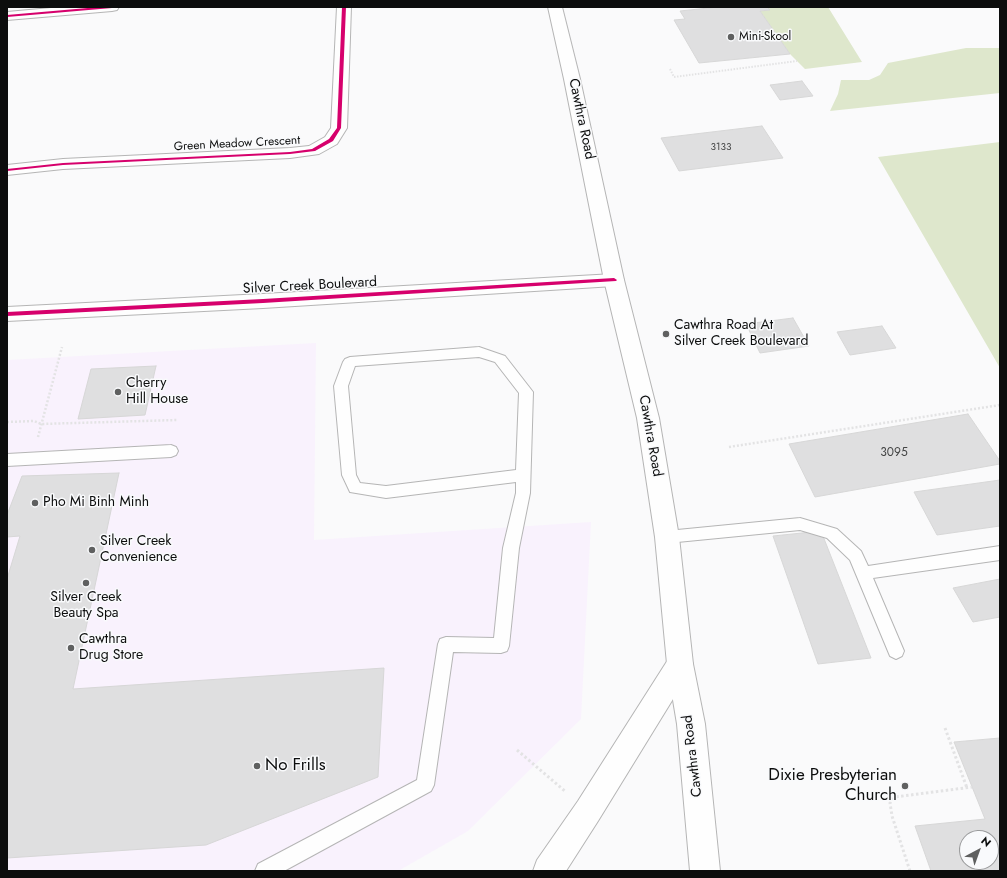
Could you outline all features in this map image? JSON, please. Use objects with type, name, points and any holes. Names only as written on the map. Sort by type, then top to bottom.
[{"type":"street","points":[[7,16],[112,7]]},
{"type":"street","name":"Green Meadow Crescent","points":[[7,170],[84,163],[290,153],[313,150],[330,140],[339,128],[344,7]]},
{"type":"street","name":"Cawthra Road","points":[[555,7],[572,79],[614,280],[648,418],[667,537],[680,664],[691,724],[706,871]]},
{"type":"street","name":"Silver Creek Boulevard","points":[[7,314],[287,300],[614,280]]},
{"type":"street","points":[[548,871],[588,811],[680,664]]},
{"type":"lane","points":[[265,871],[424,785],[446,644],[501,646],[511,548],[524,493],[526,392],[500,359],[479,352],[350,362],[341,386],[349,475],[354,488],[386,492],[524,475]]},
{"type":"lane","points":[[7,460],[171,451]]},
{"type":"lane","points":[[667,537],[800,524],[832,533],[856,556],[896,651]]},
{"type":"lane","points":[[863,573],[1000,553]]},
{"type":"path","points":[[670,70],[674,77],[797,61]]},
{"type":"path","points":[[32,458],[62,347]]},
{"type":"path","points":[[729,447],[1000,405]]},
{"type":"path","points":[[7,422],[34,421],[41,424],[177,420]]},
{"type":"path","points":[[945,728],[967,788]]},
{"type":"path","points":[[517,750],[566,792]]},
{"type":"path","points":[[910,871],[892,816],[890,803],[896,798],[972,787]]},
{"type":"shaded area","points":[[316,343],[314,540],[591,522],[581,719],[468,831],[398,871],[7,871],[7,360]]},
{"type":"green space","points":[[767,7],[828,7],[862,62],[805,69],[790,54],[760,11],[769,10]]},
{"type":"green space","points":[[966,48],[1000,48],[1000,93],[830,111],[838,94],[841,80],[869,80],[880,75],[888,63]]},
{"type":"green space","points":[[1000,142],[1000,368],[878,157]]},
{"type":"building","name":"Mini-Skool","points":[[718,7],[767,7],[770,10],[760,11],[790,54],[699,63],[674,20],[685,19],[680,11]]},
{"type":"building","points":[[802,81],[813,96],[780,100],[770,85]]},
{"type":"building","points":[[762,126],[783,158],[679,171],[661,138]]},
{"type":"building","points":[[793,318],[809,346],[760,353],[746,324]]},
{"type":"building","points":[[882,326],[896,348],[850,355],[837,332]]},
{"type":"building","name":"Cherry Hill House","points":[[156,366],[145,415],[78,419],[91,369]]},
{"type":"building","points":[[968,414],[1000,461],[1000,464],[815,497],[789,444]]},
{"type":"building","points":[[119,473],[73,689],[384,668],[378,777],[206,845],[7,858],[7,579],[20,536],[7,537],[7,515],[22,476]]},
{"type":"building","points":[[1000,480],[1000,526],[937,535],[914,492]]},
{"type":"building","points":[[821,531],[871,658],[818,664],[773,536]]},
{"type":"building","points":[[1000,579],[1000,617],[973,622],[953,588]]},
{"type":"building","name":"Dixie Presbyterian Church","points":[[1000,738],[1000,871],[931,871],[915,826],[985,819],[954,742]]},
{"type":"cycle path","points":[[7,16],[112,7]]},
{"type":"cycle path","points":[[7,170],[63,164],[290,153],[313,150],[331,140],[339,128],[344,7]]},
{"type":"cycle path","points":[[7,314],[263,301],[614,280]]},
{"type":"place","name":"Mini-Skool","points":[[731,37]]},
{"type":"place","name":"Cawthra Road At Silver Creek Boulevard","points":[[666,334]]},
{"type":"place","name":"Cherry Hill House","points":[[118,392]]},
{"type":"place","name":"Pho Mi Binh Minh","points":[[35,503]]},
{"type":"place","name":"Silver Creek Convenience","points":[[92,550]]},
{"type":"place","name":"Silver Creek Beauty Spa","points":[[86,583]]},
{"type":"place","name":"Cawthra Drug Store","points":[[71,648]]},
{"type":"place","name":"No Frills","points":[[257,766]]},
{"type":"place","name":"Dixie Presbyterian Church","points":[[905,786]]}]
